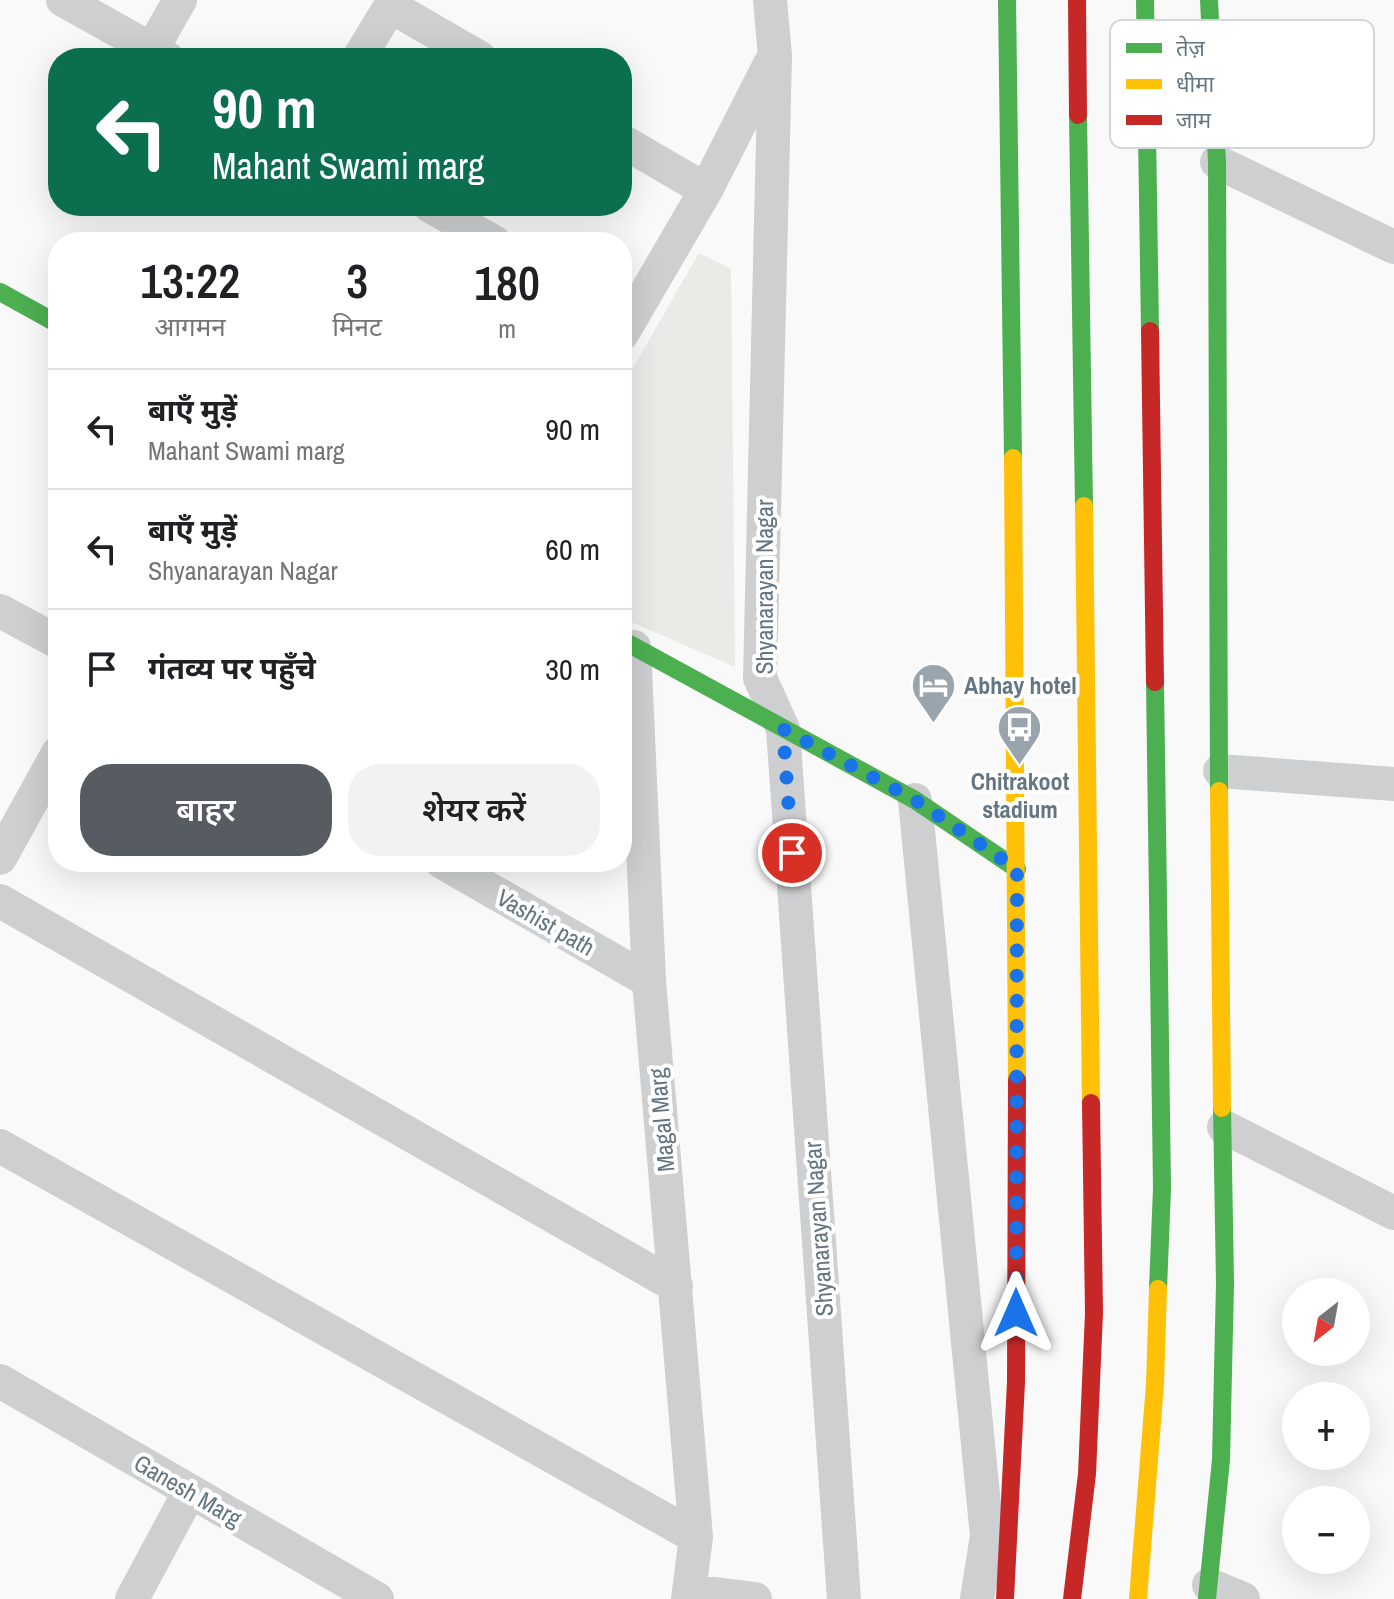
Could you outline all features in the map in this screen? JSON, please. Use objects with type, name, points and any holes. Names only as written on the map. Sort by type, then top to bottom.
[{"type":"main road","points":[[1005,1599],[1013,1497],[1016,1344],[1017,869],[1007,0]]},
{"type":"main road","points":[[1072,1599],[1087,1474],[1094,1313],[1077,0]]},
{"type":"main road","points":[[1145,0],[1145,20]]},
{"type":"main road","points":[[1209,0],[1210,20]]},
{"type":"main road","points":[[1138,1599],[1155,1384],[1162,1188],[1147,148]]},
{"type":"main road","points":[[1208,1592],[1221,1460],[1224,1127],[1216,148]]},
{"type":"main road","points":[[1,295],[48,319]]},
{"type":"main road","points":[[632,646],[915,800],[1017,869]]},
{"type":"street","points":[[63,0],[149,48]]},
{"type":"street","points":[[162,48],[180,0]]},
{"type":"street","name":"Shyanarayan Nagar","points":[[770,0],[775,56],[760,678],[783,729],[844,1599]]},
{"type":"street","points":[[365,48],[392,3],[464,48]]},
{"type":"street","points":[[632,311],[706,190],[775,56]]},
{"type":"street","points":[[632,147],[706,190]]},
{"type":"street","points":[[1217,162],[1394,247]]},
{"type":"street","points":[[448,216],[476,232]]},
{"type":"street","points":[[0,611],[48,637]]},
{"type":"street","name":"Magal Marg","points":[[632,708],[649,981],[696,1537],[689,1595]]},
{"type":"street","points":[[0,858],[48,771]]},
{"type":"street","points":[[1220,771],[1394,784]]},
{"type":"street","points":[[915,800],[987,1536],[977,1599]]},
{"type":"street","name":"Vashist path","points":[[459,872],[649,981]]},
{"type":"street","points":[[0,901],[676,1286]]},
{"type":"street","points":[[1224,1127],[1394,1213]]},
{"type":"street","points":[[0,1146],[696,1537]]},
{"type":"street","name":"Ganesh Marg","points":[[2,1388],[190,1491],[377,1599]]},
{"type":"street","points":[[132,1599],[190,1491]]},
{"type":"street","points":[[1208,1592],[1243,1599]]},
{"type":"street","points":[[689,1595],[755,1599]]},
{"type":"shaded area","points":[[699,253],[731,269],[735,667],[632,622],[632,370]]},
{"type":"traffic: fast","points":[[1007,0],[1013,458]]},
{"type":"traffic: fast","points":[[1145,0],[1145,20]]},
{"type":"traffic: fast","points":[[1209,0],[1210,20]]},
{"type":"traffic: fast","points":[[1078,115],[1084,506]]},
{"type":"traffic: fast","points":[[1147,148],[1150,331]]},
{"type":"traffic: fast","points":[[1216,148],[1219,791]]},
{"type":"traffic: fast","points":[[0,292],[48,318]]},
{"type":"traffic: fast","points":[[632,645],[915,800],[1017,869]]},
{"type":"traffic: fast","points":[[1155,682],[1162,1188],[1158,1289]]},
{"type":"traffic: fast","points":[[1207,1599],[1221,1460],[1225,1283],[1222,1108]]},
{"type":"traffic: slow","points":[[1013,458],[1017,1080]]},
{"type":"traffic: slow","points":[[1084,506],[1091,1103]]},
{"type":"traffic: slow","points":[[1219,791],[1222,1108]]},
{"type":"traffic: slow","points":[[1138,1599],[1155,1384],[1158,1289]]},
{"type":"traffic: jam","points":[[1077,0],[1078,115]]},
{"type":"traffic: jam","points":[[1150,331],[1155,682]]},
{"type":"traffic: jam","points":[[1005,1599],[1016,1382],[1017,1080]]},
{"type":"traffic: jam","points":[[1072,1599],[1087,1474],[1094,1313],[1091,1103]]},
{"type":"place","name":"Abhay hotel","points":[[933,724]]},
{"type":"place","name":"Chitrakoot stadium","points":[[1020,766]]},
{"type":"route","points":[[792,853],[783,729],[915,800],[1017,869],[1016,1313]]}]
